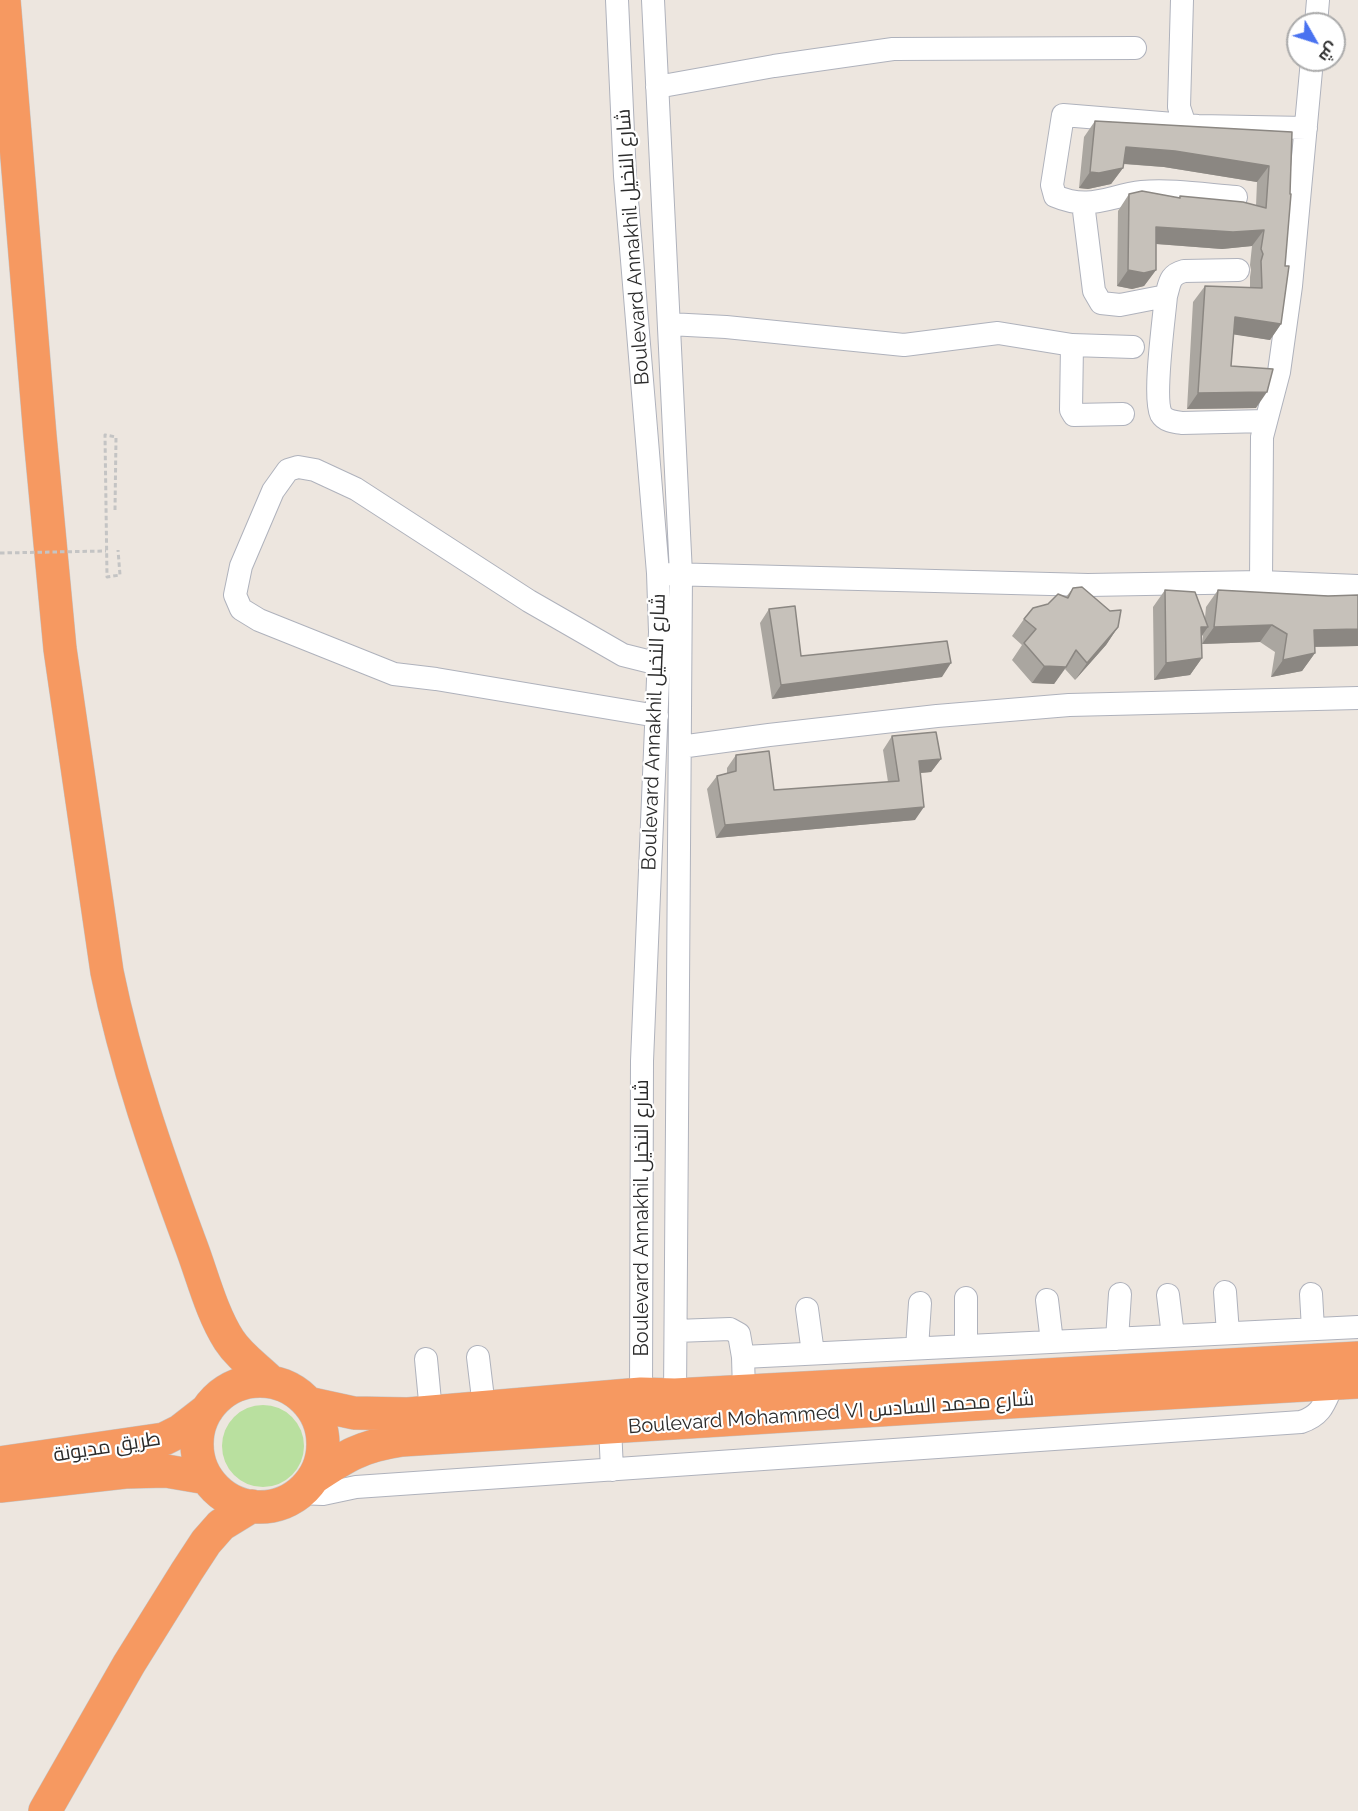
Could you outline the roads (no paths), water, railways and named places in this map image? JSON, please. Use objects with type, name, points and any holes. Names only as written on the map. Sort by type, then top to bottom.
[{"type":"highway","points":[[4,0],[60,649],[107,972],[135,1087],[218,1319],[235,1348],[271,1382]]},
{"type":"highway","name":"Boulevard Mohammed VI شارع محمد السادس","points":[[309,1403],[354,1413],[408,1414],[641,1394],[675,1395],[1358,1358]]},
{"type":"highway","points":[[256,1380],[288,1387],[309,1403],[317,1417],[323,1440],[322,1455],[305,1485],[286,1501],[273,1505],[252,1506],[238,1503],[215,1489],[198,1458],[197,1444],[200,1423],[216,1399],[234,1386],[256,1380]]},
{"type":"highway","name":"Boulevard Mohammed VI شارع محمد السادس","points":[[305,1485],[351,1453],[377,1443],[402,1440],[1346,1383]]},
{"type":"highway","name":"طريق مديونة","points":[[0,1463],[164,1439],[180,1431],[207,1410]]},
{"type":"highway","name":"طريق مديونة","points":[[0,1486],[125,1472],[166,1472],[207,1478]]},
{"type":"highway","points":[[45,1811],[134,1655],[206,1542],[221,1525],[252,1506]]},
{"type":"street","name":"Boulevard Annakhil شارع النخيل","points":[[617,0],[625,176],[658,573],[660,632],[642,1061],[641,1394]]},
{"type":"street","name":"Boulevard Annakhil شارع النخيل","points":[[653,0],[681,574],[675,1395]]},
{"type":"street","points":[[1182,0],[1179,107],[1185,125]]},
{"type":"street","points":[[657,87],[774,66],[892,49],[1135,48]]},
{"type":"street","points":[[1261,582],[1262,437],[1279,372],[1292,286],[1311,72]]},
{"type":"street","points":[[1236,197],[1143,192],[1106,201],[1083,203],[1068,202],[1055,196],[1052,185],[1063,115],[1185,125],[1306,128]]},
{"type":"street","points":[[1083,203],[1094,291],[1101,303],[1120,305],[1167,296]]},
{"type":"street","points":[[1238,270],[1184,271],[1175,274],[1170,281],[1157,397],[1162,415],[1170,421],[1182,423],[1266,421]]},
{"type":"street","points":[[669,324],[726,327],[904,345],[998,333],[1072,345],[1133,347]]},
{"type":"street","points":[[1072,345],[1071,410],[1074,415],[1123,414]]},
{"type":"street","points":[[657,716],[436,679],[394,675],[259,620],[242,609],[235,595],[241,566],[273,491],[288,470],[298,466],[315,470],[356,489],[529,601],[623,655],[659,664]]},
{"type":"street","points":[[658,573],[1088,585],[1261,582],[1358,586]]},
{"type":"street","points":[[680,747],[926,717],[1069,705],[1358,698]]},
{"type":"street","points":[[1225,1292],[1228,1333]]},
{"type":"street","points":[[1117,1339],[1120,1294]]},
{"type":"street","points":[[1311,1294],[1313,1329]]},
{"type":"street","points":[[1168,1295],[1173,1336]]},
{"type":"street","points":[[966,1298],[966,1346]]},
{"type":"street","points":[[1047,1300],[1052,1342]]},
{"type":"street","points":[[917,1348],[920,1303]]},
{"type":"street","points":[[807,1309],[813,1353]]},
{"type":"street","points":[[744,1357],[1358,1327]]},
{"type":"street","points":[[676,1331],[730,1329],[739,1334],[744,1357],[744,1391]]},
{"type":"street","points":[[478,1357],[484,1407]]},
{"type":"street","points":[[426,1359],[431,1412]]},
{"type":"street","points":[[305,1485],[323,1494],[356,1487],[1300,1422],[1312,1418],[1346,1383]]},
{"type":"street","points":[[610,1427],[612,1470]]}]
